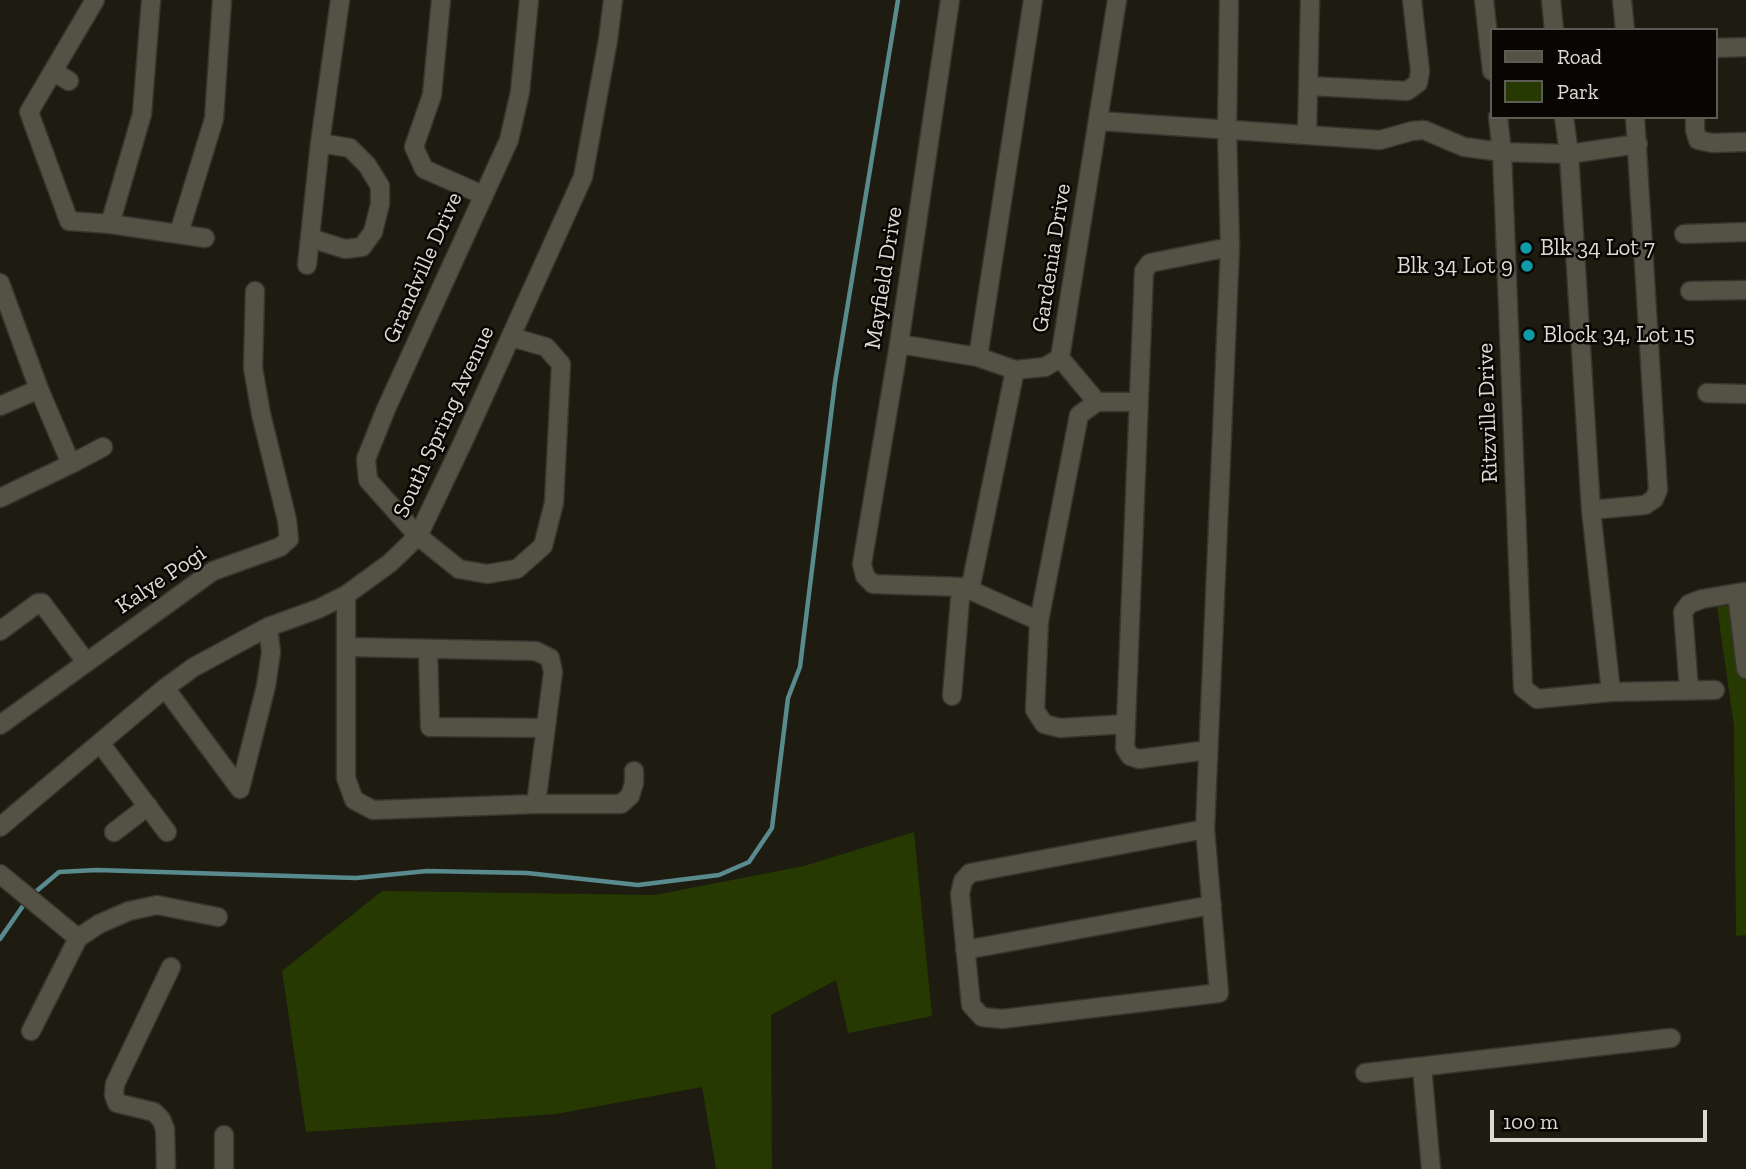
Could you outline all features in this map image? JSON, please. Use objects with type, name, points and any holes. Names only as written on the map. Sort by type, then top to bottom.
[{"type":"street","points":[[95,0],[29,112],[69,221],[110,224],[205,238]]},
{"type":"street","points":[[110,224],[142,114],[151,0]]},
{"type":"street","points":[[179,233],[214,118],[222,0]]},
{"type":"street","points":[[307,265],[320,143],[340,0]]},
{"type":"street","points":[[442,0],[432,95],[414,147],[424,169],[483,195]]},
{"type":"street","name":"Grandville Drive","points":[[512,337],[547,346],[561,364],[554,503],[542,546],[517,569],[487,574],[459,569],[418,536],[368,480],[366,459],[386,409],[509,140],[520,92],[529,0]]},
{"type":"street","name":"South Spring Avenue","points":[[0,827],[165,688],[194,667],[268,627],[318,609],[346,595],[390,564],[418,536],[512,337],[583,177],[613,0]]},
{"type":"street","name":"Mayfield Drive","points":[[950,0],[863,564],[865,576],[873,584],[965,589]]},
{"type":"street","points":[[978,357],[1033,0]]},
{"type":"street","name":"Gardenia Drive","points":[[899,344],[978,357],[1014,370],[1045,367],[1060,358],[1116,0]]},
{"type":"street","points":[[1205,828],[970,873],[960,894],[971,1005],[982,1017],[1002,1019],[1219,993],[1205,828],[1230,247],[1228,0]]},
{"type":"street","points":[[1307,134],[1310,0]]},
{"type":"street","points":[[1309,86],[1407,91],[1418,83],[1420,71],[1412,0]]},
{"type":"street","points":[[1484,0],[1490,53]]},
{"type":"street","points":[[1551,0],[1554,28]]},
{"type":"street","points":[[1622,0],[1625,28]]},
{"type":"street","points":[[1718,48],[1746,47]]},
{"type":"street","points":[[53,71],[69,81]]},
{"type":"street","name":"Ritzville Drive","points":[[1498,119],[1502,152],[1522,688],[1537,699],[1611,692]]},
{"type":"street","points":[[1564,119],[1569,154],[1591,510],[1611,692],[1715,690]]},
{"type":"street","points":[[1591,510],[1645,505],[1654,499],[1658,489],[1635,119]]},
{"type":"street","points":[[1695,119],[1698,140],[1712,143],[1746,142]]},
{"type":"street","points":[[1098,121],[1380,140],[1424,130],[1464,147],[1502,152],[1569,154],[1638,144]]},
{"type":"street","points":[[310,238],[345,249],[362,247],[373,232],[380,204],[380,186],[367,165],[350,148],[320,143]]},
{"type":"street","points":[[1684,234],[1746,232]]},
{"type":"street","points":[[1208,750],[1139,759],[1130,756],[1125,748],[1138,402],[1144,271],[1150,263],[1230,247]]},
{"type":"street","points":[[0,283],[39,389],[71,464]]},
{"type":"street","points":[[1690,291],[1746,290]]},
{"type":"street","name":"Kalye Pogi","points":[[0,725],[213,571],[280,547],[289,539],[253,368],[255,292]]},
{"type":"street","points":[[1060,358],[1097,402]]},
{"type":"street","points":[[952,696],[965,589],[1014,370]]},
{"type":"street","points":[[0,406],[39,389]]},
{"type":"street","points":[[1707,393],[1746,394]]},
{"type":"street","points":[[1126,724],[1060,728],[1044,724],[1035,710],[1039,621],[1079,415],[1097,402],[1138,402]]},
{"type":"street","points":[[0,498],[103,447]]},
{"type":"street","points":[[965,589],[1039,621]]},
{"type":"street","points":[[1689,691],[1684,612],[1689,604],[1742,592],[1746,669]]},
{"type":"street","points":[[346,595],[346,778],[354,800],[373,810],[621,804],[630,796],[634,771]]},
{"type":"street","points":[[0,631],[38,603],[42,603],[86,662]]},
{"type":"street","points":[[165,688],[240,789],[266,686],[271,652],[268,627]]},
{"type":"street","points":[[346,647],[536,651],[550,658],[552,672],[536,804]]},
{"type":"street","points":[[428,649],[430,727],[545,728]]},
{"type":"street","points":[[100,743],[167,832]]},
{"type":"street","points":[[114,832],[148,806]]},
{"type":"street","points":[[0,874],[78,938]]},
{"type":"street","points":[[31,1031],[78,938],[99,924],[129,911],[157,905],[218,917]]},
{"type":"street","points":[[965,950],[1212,905]]},
{"type":"street","points":[[166,1169],[165,1129],[161,1119],[154,1112],[117,1103],[114,1095],[116,1084],[172,967]]},
{"type":"street","points":[[1365,1073],[1671,1038]]},
{"type":"street","points":[[1422,1067],[1431,1169]]},
{"type":"street","points":[[224,1135],[224,1169]]},
{"type":"green space","points":[[1746,602],[1746,935],[1736,936],[1734,726],[1717,607]]},
{"type":"green space","points":[[914,832],[932,1016],[848,1033],[836,980],[771,1015],[772,1169],[716,1169],[702,1087],[556,1114],[306,1132],[282,971],[382,891],[655,895],[804,866]]},
{"type":"waterway","points":[[33,894],[59,872],[96,870],[356,878],[427,871],[527,873],[638,885],[719,875],[749,862],[772,828],[788,698],[800,667],[835,382],[898,0]]},
{"type":"waterway","points":[[0,939],[27,900]]},
{"type":"place","name":"Blk 34 Lot 7","points":[[1526,248]]},
{"type":"place","name":"Blk 34 Lot 9","points":[[1527,266]]},
{"type":"place","name":"Block 34, Lot 15","points":[[1529,335]]}]
